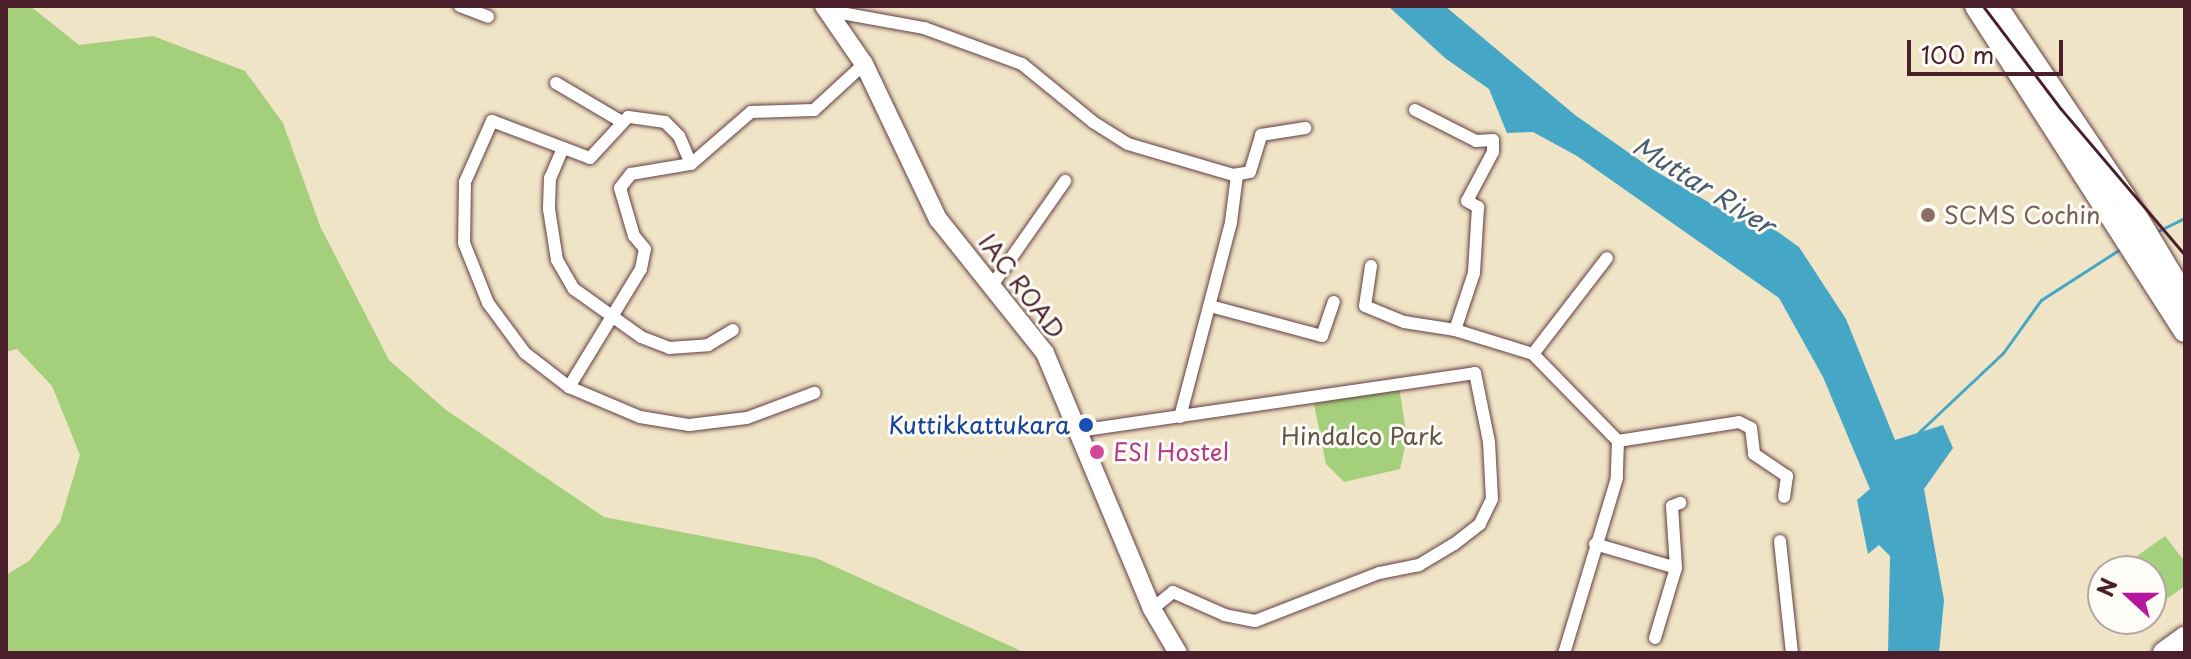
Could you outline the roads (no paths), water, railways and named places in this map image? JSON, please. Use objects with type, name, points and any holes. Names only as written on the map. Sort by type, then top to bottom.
[{"type":"highway","points":[[1976,6],[2107,212],[2184,295]]},
{"type":"highway","points":[[1996,6],[2125,198],[2185,331]]},
{"type":"highway","points":[[2164,653],[2185,638]]},
{"type":"main road","name":"IAC ROAD","points":[[827,8],[864,64],[938,219],[993,284],[1045,353],[1152,609],[1178,653]]},
{"type":"street","points":[[460,6],[488,17]]},
{"type":"street","points":[[827,8],[924,28],[1022,64],[1093,122],[1128,144],[1237,175],[1250,172],[1261,135],[1305,128]]},
{"type":"street","points":[[569,387],[614,319],[641,269],[645,249],[634,236],[620,188],[631,174],[691,164],[751,112],[814,110],[864,64]]},
{"type":"street","points":[[556,83],[622,122]]},
{"type":"street","points":[[1415,110],[1476,141],[1493,140],[1493,152],[1467,201],[1478,207],[1474,273],[1455,330]]},
{"type":"street","points":[[691,164],[679,136],[665,122],[628,117],[590,158],[507,123],[492,121],[465,182],[464,243],[488,303],[525,353],[569,387],[640,417],[689,425],[747,418],[814,393]]},
{"type":"street","points":[[563,148],[550,178],[557,260],[574,289],[614,319],[669,348],[708,345],[733,330]]},
{"type":"street","points":[[1180,417],[1210,306],[1237,175]]},
{"type":"street","points":[[993,284],[1065,181]]},
{"type":"street","points":[[1533,354],[1607,258]]},
{"type":"street","points":[[1371,266],[1365,306],[1404,322],[1455,330],[1533,354],[1618,441],[1621,459],[1564,653]]},
{"type":"street","points":[[1210,306],[1322,336],[1334,302]]},
{"type":"street","points":[[1078,431],[1475,373],[1489,442],[1492,499],[1480,524],[1419,565],[1379,573],[1281,615],[1255,621],[1225,615],[1173,592],[1152,609]]},
{"type":"street","points":[[1618,441],[1739,422],[1751,428],[1754,454],[1787,476],[1784,497]]},
{"type":"street","points":[[1655,638],[1676,568],[1672,506],[1680,503]]},
{"type":"street","points":[[1780,541],[1792,653]]},
{"type":"street","points":[[1595,544],[1676,568]]},
{"type":"water","points":[[1388,6],[1445,6],[1575,115],[1652,169],[1737,219],[1747,210],[1799,247],[1846,319],[1895,440],[1943,425],[1953,448],[1924,489],[1944,600],[1939,653],[1888,653],[1890,556],[1879,545],[1868,554],[1857,500],[1870,489],[1823,377],[1779,298],[1577,156],[1533,132],[1507,133],[1489,89],[1445,58]]},
{"type":"waterway","points":[[2156,232],[2185,218]]},
{"type":"waterway","points":[[1918,433],[2003,353],[2041,300],[2120,249]]},
{"type":"railway","points":[[1983,6],[2061,109],[2185,255]]},
{"type":"place","name":"SCMS Cochin","points":[[1928,215]]},
{"type":"place","name":"Kuttikkattukara","points":[[1086,425]]},
{"type":"place","name":"ESI Hostel","points":[[1097,452]]},
{"type":"water label","name":"Muttar River","points":[[1704,185]]},
{"type":"park label","name":"Hindalco Park","points":[[1362,436]]}]
